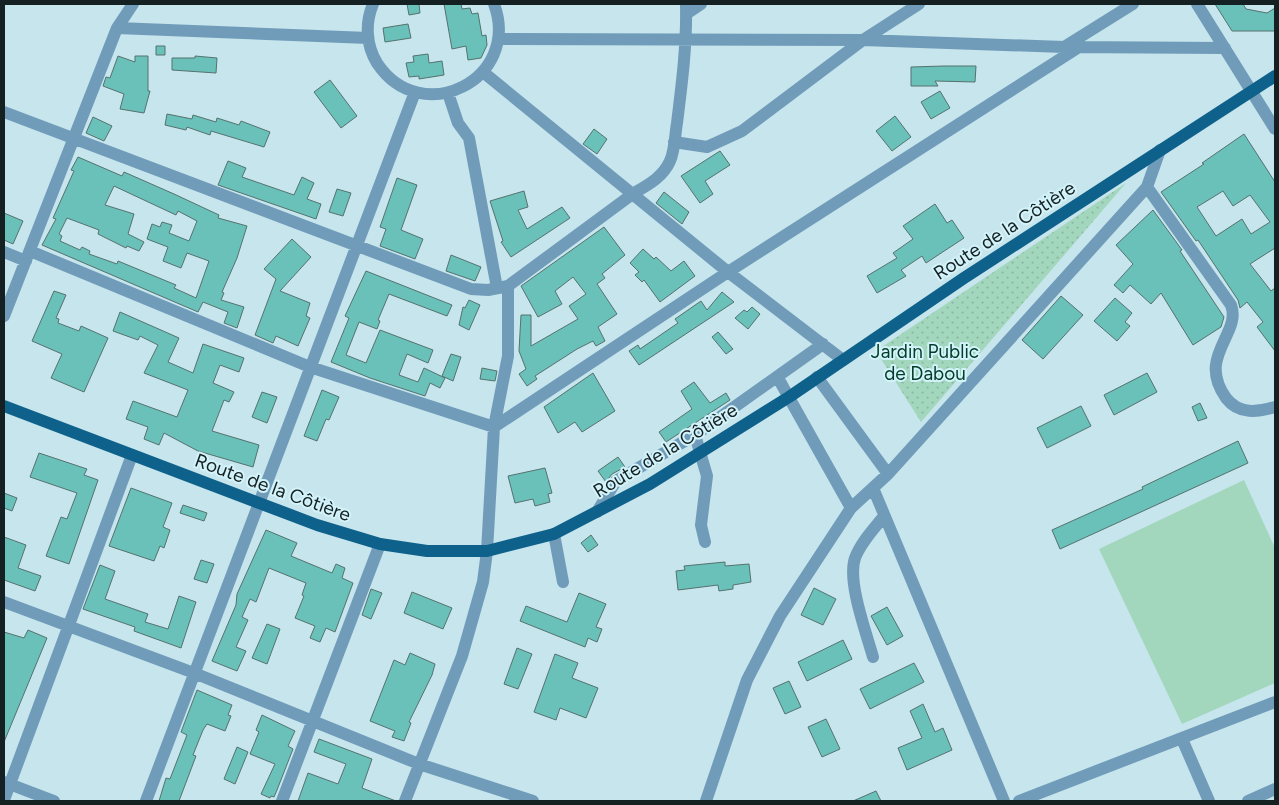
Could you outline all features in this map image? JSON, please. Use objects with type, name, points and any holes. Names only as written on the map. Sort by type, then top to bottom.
[{"type":"main road","name":"Route de la Côtière","points":[[4,406],[317,525],[380,544],[427,551],[487,551],[554,534],[650,484],[700,454],[1275,76]]},
{"type":"street","points":[[4,316],[117,28],[133,4]]},
{"type":"street","points":[[373,4],[368,16],[368,38],[373,56],[383,72],[398,84],[415,92],[432,95],[448,93],[468,85],[483,72],[493,56],[499,38],[498,16],[494,4]]},
{"type":"street","points":[[4,112],[471,289],[502,287],[634,193],[652,183],[663,172],[671,159],[674,142],[687,41],[686,9],[701,4]]},
{"type":"street","points":[[674,142],[707,147],[742,131],[864,40],[919,4]]},
{"type":"street","points":[[1064,47],[1133,4]]},
{"type":"street","points":[[1197,4],[1275,129]]},
{"type":"street","points":[[117,28],[368,38]]},
{"type":"street","points":[[499,38],[687,41],[864,40],[1064,47],[1225,48]]},
{"type":"street","points":[[494,427],[728,272],[1079,47]]},
{"type":"street","points":[[483,72],[634,193],[728,272],[842,360]]},
{"type":"street","points":[[146,801],[415,92]]},
{"type":"street","points":[[405,801],[462,656],[483,582],[487,551],[494,427],[508,356],[502,287],[469,138],[458,123],[448,93]]},
{"type":"street","points":[[706,801],[747,680],[780,616],[851,508],[888,474],[1147,187],[1160,150]]},
{"type":"street","points":[[1147,187],[1231,305],[1234,313],[1233,322],[1217,357],[1216,371],[1219,386],[1236,408],[1248,412],[1275,407]]},
{"type":"street","points":[[4,252],[28,256],[310,367],[494,427]]},
{"type":"street","points":[[597,512],[616,481],[696,435],[823,344]]},
{"type":"street","points":[[817,376],[888,474]]},
{"type":"street","points":[[778,378],[851,508]]},
{"type":"street","points":[[696,435],[707,476],[701,525],[705,542]]},
{"type":"street","points":[[4,800],[7,783],[69,625],[132,454]]},
{"type":"street","points":[[642,467],[650,484]]},
{"type":"street","points":[[873,488],[1004,801]]},
{"type":"street","points":[[872,657],[853,574],[854,559],[860,546],[884,516]]},
{"type":"street","points":[[554,534],[563,582]]},
{"type":"street","points":[[282,801],[380,544]]},
{"type":"street","points":[[4,602],[194,672],[419,764],[533,801]]},
{"type":"street","points":[[1019,801],[1275,702]]},
{"type":"street","points":[[1182,739],[1209,801]]},
{"type":"street","points":[[7,783],[54,801]]},
{"type":"street","points":[[1248,801],[1275,789]]},
{"type":"green space","name":"Jardin Public de Dabou","points":[[1126,183],[921,422],[876,351]]},
{"type":"green space","points":[[1244,480],[1275,548],[1275,683],[1182,724],[1099,549]]},
{"type":"building","points":[[407,4],[419,4],[420,13],[409,15]]},
{"type":"building","points":[[444,4],[461,4],[462,9],[470,8],[472,14],[478,13],[482,36],[486,35],[487,45],[481,58],[468,60],[466,46],[452,49]]},
{"type":"building","points":[[1215,4],[1243,4],[1246,9],[1267,13],[1275,8],[1275,31],[1232,31]]},
{"type":"building","points":[[408,24],[411,38],[385,42],[383,28]]},
{"type":"building","points":[[156,46],[165,46],[165,55],[156,55]]},
{"type":"building","points":[[428,54],[429,63],[442,61],[444,75],[419,79],[419,76],[409,77],[406,63],[414,62],[413,56]]},
{"type":"building","points":[[118,56],[135,62],[135,56],[148,56],[148,91],[150,91],[144,113],[120,109],[124,94],[103,86],[106,77],[110,78]]},
{"type":"building","points":[[195,56],[217,58],[216,73],[172,70],[172,58],[195,58]]},
{"type":"building","points":[[976,66],[975,82],[935,81],[938,86],[911,86],[911,67]]},
{"type":"building","points":[[330,80],[357,116],[341,128],[314,92]]},
{"type":"building","points":[[940,91],[950,108],[931,119],[921,102]]},
{"type":"building","points":[[167,114],[192,119],[193,115],[216,122],[217,118],[239,125],[241,121],[270,132],[264,147],[211,131],[210,135],[187,127],[186,130],[165,125]]},
{"type":"building","points":[[895,116],[911,137],[892,151],[876,131]]},
{"type":"building","points":[[93,117],[112,126],[104,141],[86,133]]},
{"type":"building","points":[[594,129],[607,139],[597,154],[583,144]]},
{"type":"building","points":[[1244,134],[1275,182],[1275,248],[1250,264],[1271,291],[1275,288],[1275,351],[1257,327],[1263,322],[1247,302],[1240,308],[1238,300],[1198,240],[1196,241],[1161,192],[1204,164],[1202,163]],"holes":[[[1223,191],[1233,206],[1250,195],[1270,222],[1251,234],[1242,219],[1216,236],[1197,207]]]},
{"type":"building","points":[[720,151],[730,165],[705,181],[713,194],[700,203],[681,176]]},
{"type":"building","points":[[78,157],[122,176],[124,172],[219,215],[218,218],[247,226],[237,258],[222,292],[224,293],[221,300],[244,307],[237,328],[224,323],[228,312],[203,302],[198,312],[42,245],[56,219],[53,218],[74,171],[71,170]],"holes":[[[114,186],[176,215],[178,211],[197,221],[189,241],[169,233],[172,225],[162,222],[160,227],[152,224],[147,239],[168,247],[163,261],[181,268],[187,253],[209,261],[196,298],[174,288],[176,285],[118,261],[117,264],[89,254],[90,251],[82,247],[80,250],[60,241],[62,236],[59,234],[67,218],[99,230],[98,234],[126,248],[127,246],[139,251],[144,242],[128,234],[134,214],[105,205]]]},
{"type":"building","points":[[228,161],[246,168],[242,177],[294,195],[302,177],[314,183],[307,199],[321,204],[316,219],[218,185]]},
{"type":"building","points":[[397,178],[417,185],[401,230],[423,239],[415,259],[380,246],[386,229],[380,227]]},
{"type":"building","points":[[337,189],[351,193],[343,216],[329,212]]},
{"type":"building","points":[[524,191],[528,207],[518,210],[527,229],[562,207],[570,218],[511,257],[501,242],[503,241],[490,201]]},
{"type":"building","points":[[664,192],[689,212],[682,224],[656,203]]},
{"type":"building","points":[[935,204],[947,223],[952,220],[964,238],[926,263],[922,256],[901,270],[906,276],[877,293],[867,276],[897,258],[893,253],[913,239],[903,226]]},
{"type":"building","points":[[1153,210],[1182,250],[1180,251],[1224,317],[1221,327],[1193,345],[1161,293],[1151,304],[1130,285],[1123,293],[1114,285],[1133,264],[1116,245]]},
{"type":"building","points":[[4,213],[23,221],[13,244],[4,240]]},
{"type":"building","points":[[604,227],[625,255],[602,274],[605,278],[597,284],[617,314],[598,327],[605,341],[596,346],[593,341],[577,349],[535,376],[537,379],[527,386],[519,374],[526,369],[519,351],[521,315],[531,315],[531,346],[578,319],[569,306],[586,294],[573,277],[555,291],[562,304],[538,317],[521,286]]},
{"type":"building","points":[[292,239],[311,257],[280,291],[310,303],[306,316],[310,318],[298,346],[276,336],[273,343],[255,335],[276,279],[264,269]]},
{"type":"building","points":[[643,249],[654,259],[656,257],[671,271],[684,261],[695,276],[660,302],[644,280],[642,282],[635,275],[639,272],[630,263]]},
{"type":"building","points":[[451,255],[481,267],[475,281],[446,271]]},
{"type":"building","points":[[366,271],[452,305],[447,316],[389,294],[378,320],[380,321],[377,329],[359,322],[346,355],[366,363],[380,330],[433,350],[428,363],[407,354],[399,375],[418,382],[424,368],[445,378],[440,388],[430,383],[425,396],[370,378],[331,362],[349,318],[345,316]]},
{"type":"building","points":[[54,291],[66,295],[56,318],[59,319],[58,323],[79,331],[81,326],[108,338],[84,392],[51,378],[62,354],[32,341]]},
{"type":"building","points":[[722,292],[734,302],[639,365],[629,351],[638,345],[640,349],[678,323],[675,319],[701,301],[707,310]]},
{"type":"building","points":[[1061,296],[1083,315],[1043,359],[1022,340]]},
{"type":"building","points":[[1115,298],[1132,313],[1125,322],[1130,326],[1117,341],[1094,321]]},
{"type":"building","points":[[469,300],[480,305],[469,330],[459,325],[463,307],[465,308]]},
{"type":"building","points":[[752,307],[760,314],[748,329],[735,318],[744,310],[747,312]]},
{"type":"building","points":[[120,312],[179,338],[168,362],[193,373],[203,344],[244,358],[239,372],[220,365],[213,383],[234,392],[229,402],[224,400],[212,431],[259,445],[253,467],[198,451],[164,433],[159,445],[144,439],[148,427],[126,419],[133,401],[177,417],[188,390],[144,373],[158,345],[140,336],[138,340],[113,331]]},
{"type":"building","points":[[718,332],[733,349],[726,354],[712,337]]},
{"type":"building","points":[[451,354],[461,357],[453,381],[442,376]]},
{"type":"building","points":[[482,368],[497,371],[495,381],[480,379]]},
{"type":"building","points":[[593,373],[615,411],[582,432],[575,422],[558,433],[544,407]]},
{"type":"building","points":[[1147,373],[1157,392],[1114,415],[1104,395]]},
{"type":"building","points":[[694,382],[710,403],[726,393],[730,400],[666,442],[659,432],[692,409],[681,391]]},
{"type":"building","points":[[322,390],[339,397],[329,420],[326,419],[317,441],[304,436]]},
{"type":"building","points":[[262,392],[277,397],[267,423],[252,417]]},
{"type":"building","points":[[1200,403],[1207,418],[1198,421],[1192,407]]},
{"type":"building","points":[[1081,406],[1091,426],[1047,448],[1037,428]]},
{"type":"building","points":[[1238,441],[1248,463],[1060,549],[1052,530],[1143,489],[1142,487]]},
{"type":"building","points":[[39,453],[87,469],[84,475],[98,480],[69,564],[46,556],[61,517],[67,519],[77,493],[30,477]]},
{"type":"building","points":[[618,457],[625,467],[612,474],[606,482],[598,471]]},
{"type":"building","points":[[545,468],[552,493],[548,494],[550,502],[535,506],[533,499],[515,503],[508,476]]},
{"type":"building","points":[[131,488],[172,503],[163,527],[170,530],[164,548],[160,546],[154,561],[109,546]]},
{"type":"building","points":[[4,493],[17,498],[12,511],[4,508]]},
{"type":"building","points":[[183,505],[207,513],[204,521],[180,513]]},
{"type":"building","points":[[266,530],[297,543],[291,556],[332,573],[336,564],[345,568],[342,578],[353,583],[335,632],[326,628],[320,642],[310,638],[315,626],[295,618],[304,596],[302,595],[306,583],[269,568],[256,602],[250,599],[242,617],[248,620],[236,647],[246,651],[237,671],[212,661],[236,605],[237,594]]},
{"type":"building","points":[[591,535],[598,545],[588,552],[581,543]]},
{"type":"building","points":[[4,537],[26,545],[18,568],[41,576],[35,591],[4,580]]},
{"type":"building","points":[[201,560],[214,564],[207,583],[194,579]]},
{"type":"building","points":[[725,562],[725,566],[749,564],[751,582],[733,585],[733,589],[719,591],[718,585],[678,590],[676,571],[685,570],[684,566]]},
{"type":"building","points":[[100,565],[115,571],[105,599],[148,614],[145,622],[168,629],[179,596],[196,602],[181,648],[134,631],[135,627],[83,609]]},
{"type":"building","points":[[814,588],[836,599],[823,625],[801,615]]},
{"type":"building","points":[[371,589],[382,593],[371,619],[362,615]]},
{"type":"building","points":[[412,592],[452,608],[443,629],[404,613]]},
{"type":"building","points":[[579,593],[606,604],[596,627],[602,629],[597,642],[588,638],[585,647],[520,621],[526,606],[567,622]]},
{"type":"building","points":[[887,607],[903,636],[887,645],[871,616]]},
{"type":"building","points":[[267,624],[280,629],[267,664],[252,658]]},
{"type":"building","points":[[28,630],[47,638],[4,742],[4,632],[24,638]]},
{"type":"building","points":[[843,640],[852,659],[807,681],[798,662]]},
{"type":"building","points":[[517,648],[532,654],[518,689],[504,684]]},
{"type":"building","points":[[410,653],[435,664],[432,675],[409,722],[411,723],[404,741],[392,737],[395,731],[370,721],[394,660],[405,665]]},
{"type":"building","points":[[555,654],[578,663],[572,678],[598,688],[586,718],[560,708],[556,720],[534,712]]},
{"type":"building","points":[[914,663],[924,682],[870,709],[860,689]]},
{"type":"building","points":[[789,681],[801,707],[785,714],[773,688]]},
{"type":"building","points":[[197,690],[232,705],[228,715],[231,716],[225,731],[207,724],[203,730],[193,755],[196,756],[179,801],[159,801],[166,778],[170,779],[187,735],[181,732]]},
{"type":"building","points":[[923,704],[935,732],[943,728],[952,750],[907,770],[898,748],[922,738],[910,711]]},
{"type":"building","points":[[262,715],[295,731],[288,746],[293,749],[274,797],[271,796],[270,798],[261,794],[275,764],[250,754],[259,732],[256,730]]},
{"type":"building","points":[[826,719],[840,749],[822,757],[808,727]]},
{"type":"building","points":[[319,739],[372,759],[362,788],[396,801],[298,801],[308,773],[338,784],[346,764],[314,752]]},
{"type":"building","points":[[237,747],[248,752],[235,784],[224,779]]},
{"type":"building","points":[[876,791],[881,801],[853,801]]}]
